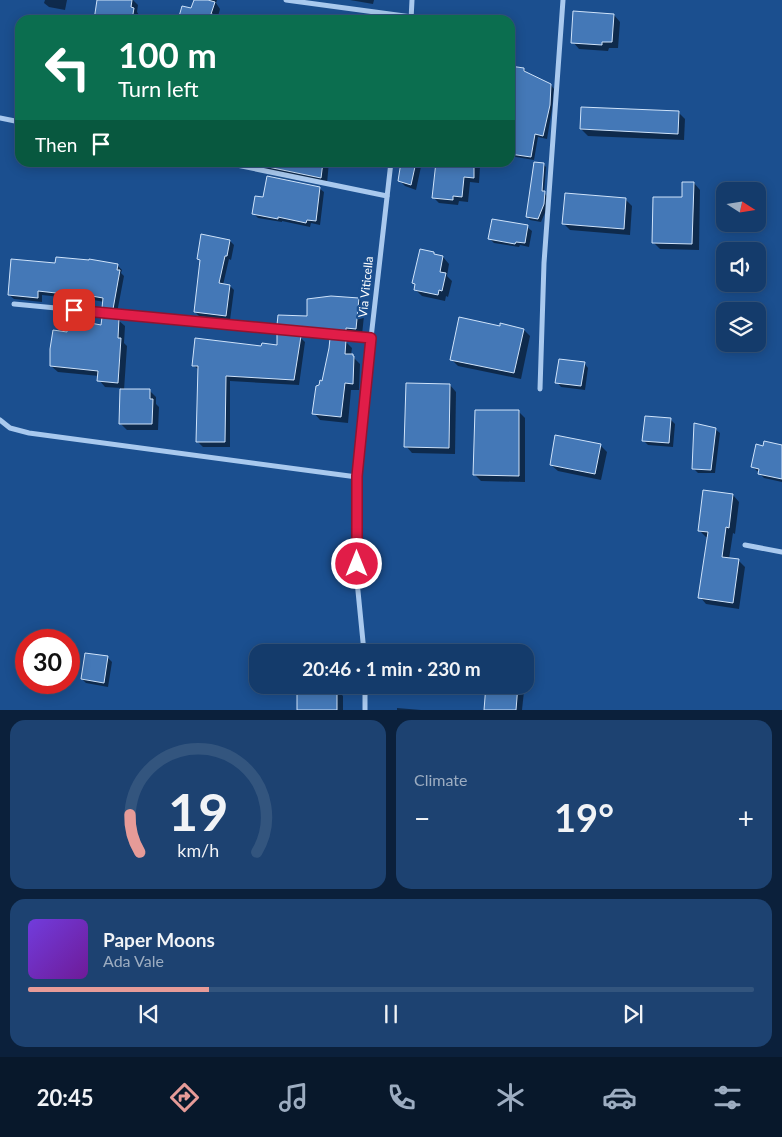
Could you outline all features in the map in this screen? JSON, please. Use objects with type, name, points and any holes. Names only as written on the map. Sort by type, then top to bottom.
[{"type":"street","points":[[286,0],[385,15]]},
{"type":"street","points":[[411,15],[412,0]]},
{"type":"street","points":[[540,389],[544,263],[563,0]]},
{"type":"street","points":[[0,118],[15,121]]},
{"type":"street","points":[[246,167],[387,196]]},
{"type":"street","name":"Via Viticella","points":[[363,644],[357,582],[357,476],[390,167]]},
{"type":"street","points":[[14,304],[371,338]]},
{"type":"street","points":[[0,420],[10,428],[29,433],[357,476]]},
{"type":"street","points":[[745,545],[782,552]]},
{"type":"street","points":[[365,694],[365,710]]},
{"type":"building","points":[[97,0],[132,0],[131,7],[134,8],[133,15],[95,15]]},
{"type":"building","points":[[194,0],[215,2],[211,14],[216,15],[179,15],[182,6],[191,8]]},
{"type":"building","points":[[573,11],[614,14],[612,42],[602,42],[602,45],[571,43]]},
{"type":"building","points":[[515,67],[524,68],[524,71],[551,84],[550,105],[543,136],[535,134],[531,157],[515,155]]},
{"type":"building","points":[[581,107],[679,111],[678,134],[580,129]]},
{"type":"building","points":[[534,162],[544,163],[542,191],[545,191],[544,204],[538,219],[526,217]]},
{"type":"building","points":[[268,167],[322,167],[321,178]]},
{"type":"building","points":[[400,167],[415,167],[411,185],[398,181]]},
{"type":"building","points":[[435,167],[474,167],[474,178],[464,177],[462,197],[453,196],[453,200],[432,198]]},
{"type":"building","points":[[267,176],[320,187],[316,221],[307,220],[306,223],[252,214],[255,196],[263,197]]},
{"type":"building","points":[[682,182],[694,182],[692,244],[652,243],[653,197],[682,197]]},
{"type":"building","points":[[565,193],[626,198],[624,229],[562,224]]},
{"type":"building","points":[[492,219],[528,225],[525,243],[516,242],[515,244],[488,239]]},
{"type":"building","points":[[201,234],[230,240],[219,283],[230,285],[226,316],[194,312],[200,260],[197,259]]},
{"type":"building","points":[[420,249],[443,256],[440,272],[446,273],[442,291],[439,290],[438,295],[414,290],[415,284],[412,283]]},
{"type":"building","points":[[56,257],[89,259],[118,264],[117,270],[120,270],[113,309],[102,308],[103,298],[74,293],[74,295],[38,291],[38,298],[8,295],[11,259],[55,263]]},
{"type":"building","points":[[331,296],[359,298],[356,329],[346,328],[346,331],[277,325],[278,315],[307,316],[307,299]]},
{"type":"building","points":[[102,317],[119,318],[118,338],[121,338],[118,383],[97,381],[98,371],[50,366],[53,330],[67,332],[68,322],[80,325],[80,321],[101,325]]},
{"type":"building","points":[[459,317],[500,326],[500,323],[524,329],[514,373],[450,360]]},
{"type":"building","points":[[277,333],[301,336],[294,380],[226,376],[225,442],[196,442],[198,366],[192,366],[195,338],[261,346],[262,343],[277,345]]},
{"type":"building","points":[[330,338],[346,340],[345,354],[353,354],[354,356],[353,384],[345,383],[341,417],[312,414],[316,386],[319,385],[320,380],[322,381]]},
{"type":"building","points":[[559,359],[585,362],[581,386],[555,383]]},
{"type":"building","points":[[406,383],[450,384],[449,448],[404,447]]},
{"type":"building","points":[[120,389],[150,389],[150,399],[153,399],[152,424],[119,424]]},
{"type":"building","points":[[475,410],[519,410],[519,476],[473,475]]},
{"type":"building","points":[[645,416],[671,418],[669,443],[642,441]]},
{"type":"building","points":[[694,423],[716,428],[711,470],[692,469]]},
{"type":"building","points":[[555,435],[601,444],[595,474],[550,465]]},
{"type":"building","points":[[764,441],[782,445],[782,479],[758,474],[759,469],[751,467],[756,444],[763,446]]},
{"type":"building","points":[[703,490],[733,494],[729,528],[726,527],[722,557],[739,559],[733,603],[698,598],[708,532],[698,531]]},
{"type":"building","points":[[85,653],[108,656],[104,683],[81,679]]},
{"type":"building","points":[[297,694],[337,694],[337,710],[297,710]]},
{"type":"building","points":[[485,694],[517,694],[516,710],[484,710]]},
{"type":"route","points":[[74,310],[371,338],[357,476],[357,564]]}]
